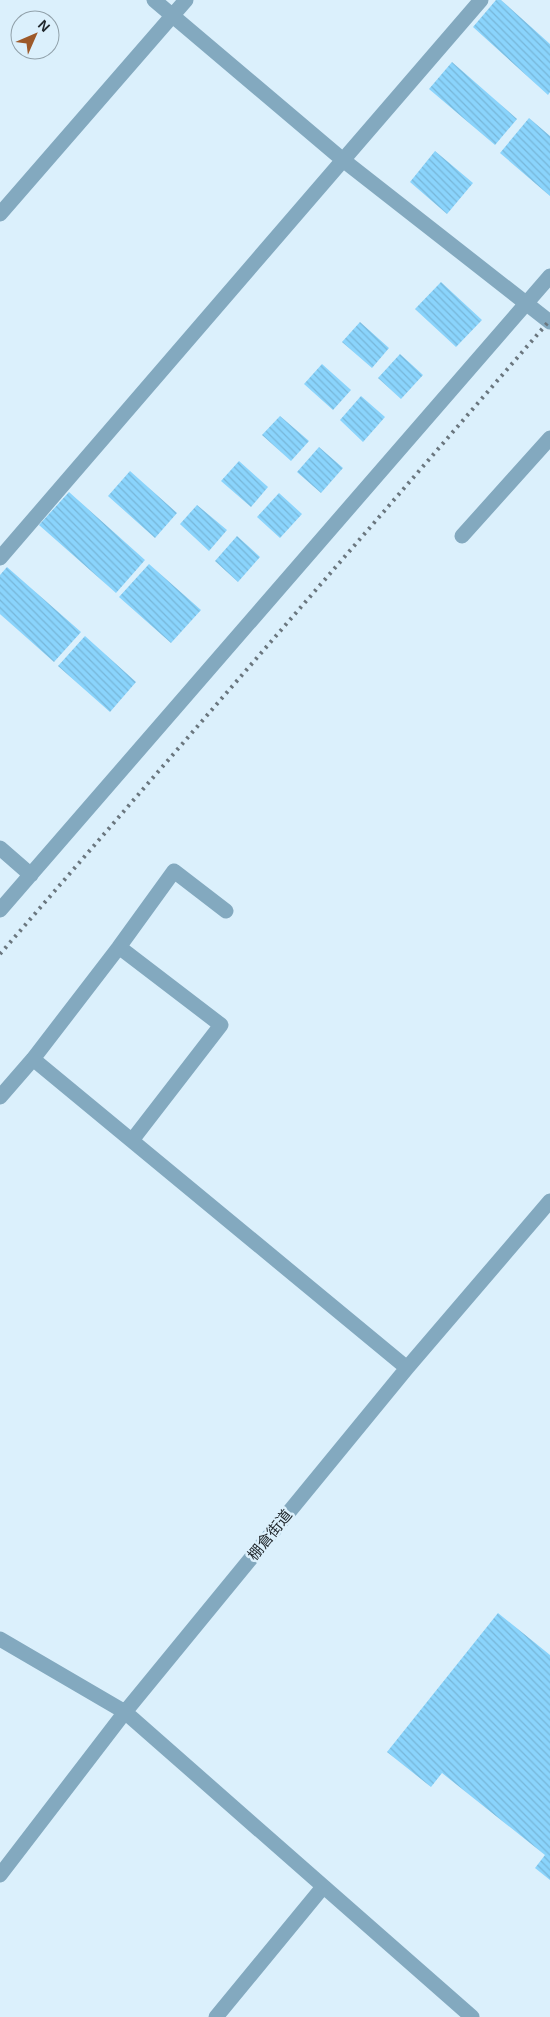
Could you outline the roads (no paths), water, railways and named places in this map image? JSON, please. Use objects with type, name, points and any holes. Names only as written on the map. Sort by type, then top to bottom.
[{"type":"street","points":[[154,0],[343,160],[527,302],[550,322]]},
{"type":"street","points":[[0,214],[186,0]]},
{"type":"street","points":[[0,558],[481,0]]},
{"type":"street","points":[[0,910],[550,276]]},
{"type":"street","points":[[462,536],[550,438]]},
{"type":"street","points":[[0,848],[31,875]]},
{"type":"street","points":[[0,1097],[33,1059],[119,947],[174,871],[226,912]]},
{"type":"street","points":[[119,947],[221,1025],[133,1139]]},
{"type":"street","points":[[33,1059],[133,1139],[214,1209],[407,1368]]},
{"type":"street","name":"棚倉街道","points":[[0,1876],[125,1712],[407,1368],[550,1201]]},
{"type":"street","points":[[0,1639],[125,1712],[472,2017]]},
{"type":"street","points":[[216,2017],[323,1887]]},
{"type":"railway","points":[[0,954],[550,320]]}]
